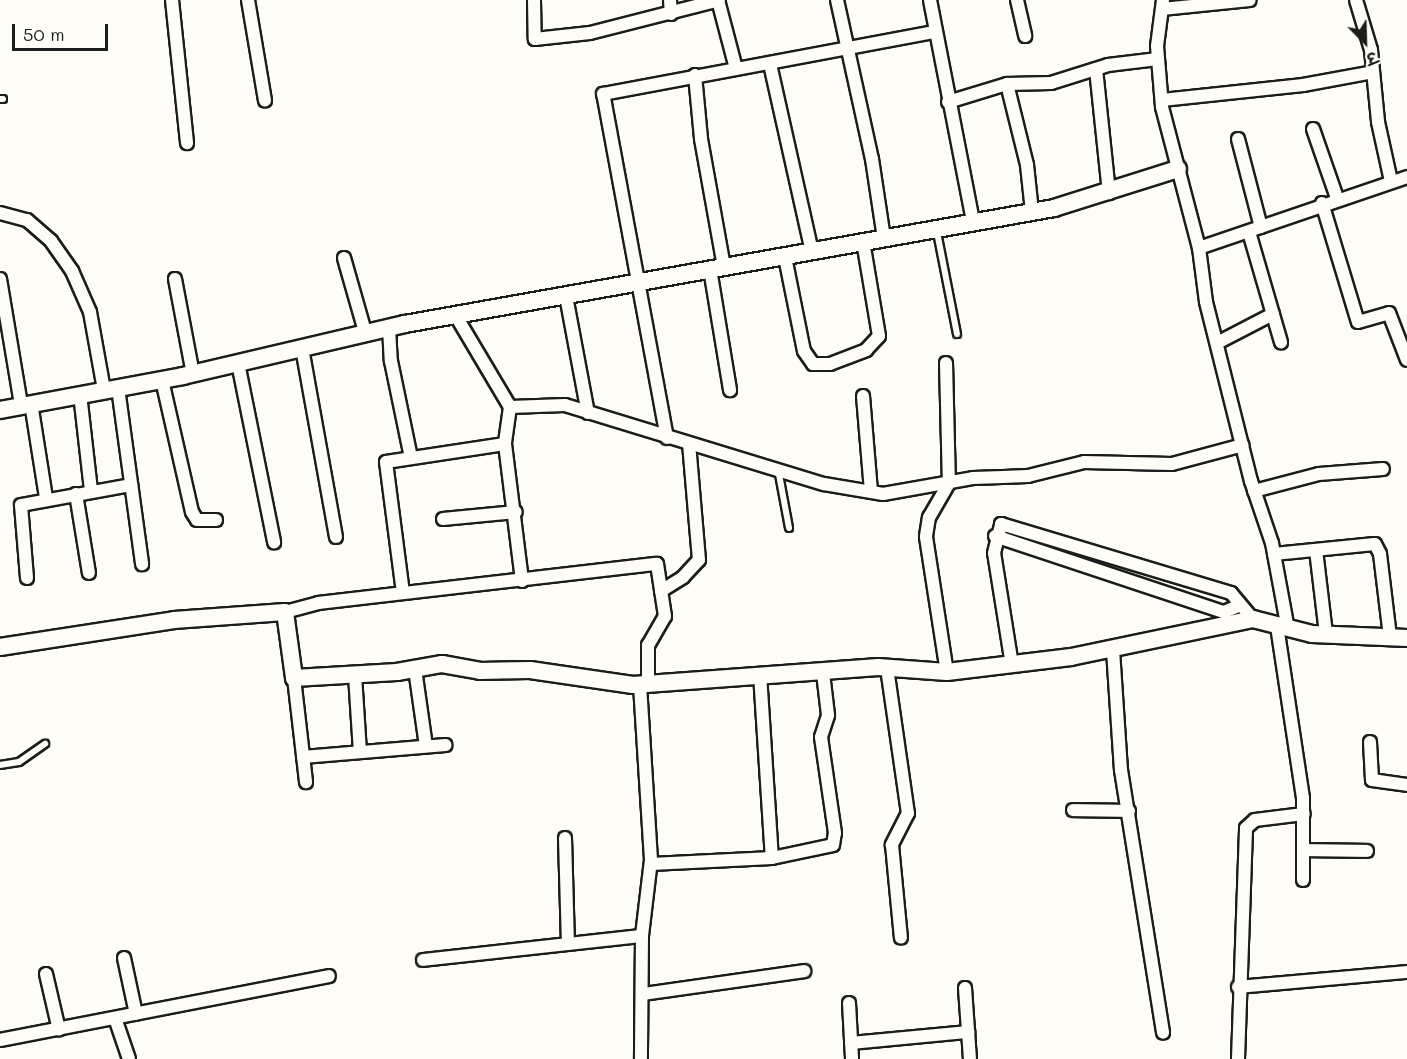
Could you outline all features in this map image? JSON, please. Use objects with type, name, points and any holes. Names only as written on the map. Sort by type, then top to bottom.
[{"type":"street","points":[[172,0],[188,143]]},
{"type":"street","points":[[248,0],[265,101]]},
{"type":"street","points":[[534,0],[535,39],[590,33],[719,2],[736,69]]},
{"type":"street","points":[[670,0],[671,14]]},
{"type":"street","points":[[837,0],[872,159],[884,238]]},
{"type":"street","points":[[930,0],[973,222]]},
{"type":"street","points":[[1017,0],[1025,36]]},
{"type":"street","points":[[1250,0],[1163,5],[1158,59],[1162,100],[1199,248],[1217,343],[1254,491],[1274,554],[1304,814],[1306,850],[1303,880]]},
{"type":"street","points":[[1356,0],[1373,72],[1391,181]]},
{"type":"street","points":[[667,438],[603,94],[935,32]]},
{"type":"street","points":[[948,102],[1007,84],[1051,83],[1096,69],[1158,59]]},
{"type":"street","points":[[770,64],[812,252]]},
{"type":"street","points":[[1096,69],[1109,193]]},
{"type":"street","points":[[1162,100],[1303,85],[1373,72]]},
{"type":"street","points":[[695,75],[730,390]]},
{"type":"street","points":[[1007,84],[1027,165],[1032,212]]},
{"type":"street","points":[[1313,129],[1336,198]]},
{"type":"street","points":[[1238,139],[1273,314],[1281,342]]},
{"type":"street","points":[[0,410],[193,374],[366,335],[389,327],[1032,212],[1109,193],[1178,169]]},
{"type":"street","points":[[1199,248],[1336,198],[1407,177]]},
{"type":"street","points":[[1322,203],[1358,322],[1389,313],[1407,360]]},
{"type":"street","points":[[0,213],[27,220],[51,241],[72,271],[90,312],[111,389],[131,485],[142,564]]},
{"type":"street","points":[[785,256],[804,351],[813,364],[830,364],[866,350],[879,336],[863,241]]},
{"type":"street","points":[[344,258],[366,335]]},
{"type":"street","points":[[0,279],[46,498]]},
{"type":"street","points":[[175,279],[193,374]]},
{"type":"street","points":[[566,296],[588,413]]},
{"type":"street","points":[[1217,343],[1273,314]]},
{"type":"street","points":[[456,316],[510,407],[505,444],[516,512],[522,581]]},
{"type":"street","points":[[389,327],[391,361],[411,458]]},
{"type":"street","points":[[302,348],[336,537]]},
{"type":"street","points":[[238,363],[274,542]]},
{"type":"street","points":[[946,363],[949,483],[929,518],[926,537],[947,672]]},
{"type":"street","points":[[162,380],[192,512],[197,519],[216,520]]},
{"type":"street","points":[[80,394],[91,491]]},
{"type":"street","points":[[863,396],[872,492]]},
{"type":"street","points":[[510,407],[565,405],[667,438],[883,495],[949,483],[1028,477],[1084,462],[1172,464],[1243,446]]},
{"type":"street","points":[[661,591],[683,577],[699,560],[689,443]]},
{"type":"street","points":[[403,593],[386,462],[505,444]]},
{"type":"street","points":[[1254,491],[1326,473],[1383,469]]},
{"type":"street","points":[[27,578],[21,505],[46,498],[131,485]]},
{"type":"street","points":[[76,494],[89,573]]},
{"type":"street","points":[[443,519],[516,512]]},
{"type":"street","points":[[1012,665],[995,536],[998,526],[1006,524],[1231,593],[1238,606],[1253,619],[1326,634],[1399,638],[1377,547],[1274,554]]},
{"type":"street","points":[[995,536],[1224,612],[1238,606]]},
{"type":"street","points":[[1316,550],[1326,634]]},
{"type":"street","points":[[1113,576],[1118,558]]},
{"type":"street","points":[[0,647],[174,620],[285,612],[403,593],[657,564],[665,616],[648,645],[644,685],[651,864],[642,936],[641,1059]]},
{"type":"street","points":[[285,612],[306,782]]},
{"type":"street","points":[[294,678],[355,675],[442,664],[480,671],[530,670],[644,685],[760,674],[823,673],[887,668],[947,672],[1113,650],[1253,619]]},
{"type":"street","points":[[1113,650],[1118,743],[1163,1033]]},
{"type":"street","points":[[887,668],[908,813],[892,845],[901,938]]},
{"type":"street","points":[[415,669],[426,746]]},
{"type":"street","points":[[651,864],[772,858],[824,850],[835,840],[821,737],[828,715],[823,673]]},
{"type":"street","points":[[760,674],[772,858]]},
{"type":"street","points":[[355,675],[360,752]]},
{"type":"street","points":[[1370,742],[1372,780],[1407,785]]},
{"type":"street","points":[[303,757],[445,745]]},
{"type":"street","points":[[1073,810],[1129,811]]},
{"type":"street","points":[[1238,1059],[1238,987],[1246,828],[1255,820],[1304,814]]},
{"type":"street","points":[[565,837],[567,944]]},
{"type":"street","points":[[1306,850],[1366,851]]},
{"type":"street","points":[[423,960],[642,936]]},
{"type":"street","points":[[124,958],[136,1014]]},
{"type":"street","points":[[643,994],[804,971]]},
{"type":"street","points":[[1238,987],[1407,972]]},
{"type":"street","points":[[46,974],[59,1030]]},
{"type":"street","points":[[0,1040],[329,976]]},
{"type":"street","points":[[965,988],[970,1059]]},
{"type":"street","points":[[849,1003],[852,1059]]},
{"type":"street","points":[[115,1018],[129,1059]]},
{"type":"street","points":[[851,1043],[968,1032]]},
{"type":"lane","points":[[936,230],[957,334]]},
{"type":"lane","points":[[778,468],[789,528]]},
{"type":"lane","points":[[0,765],[19,762],[45,744]]}]
